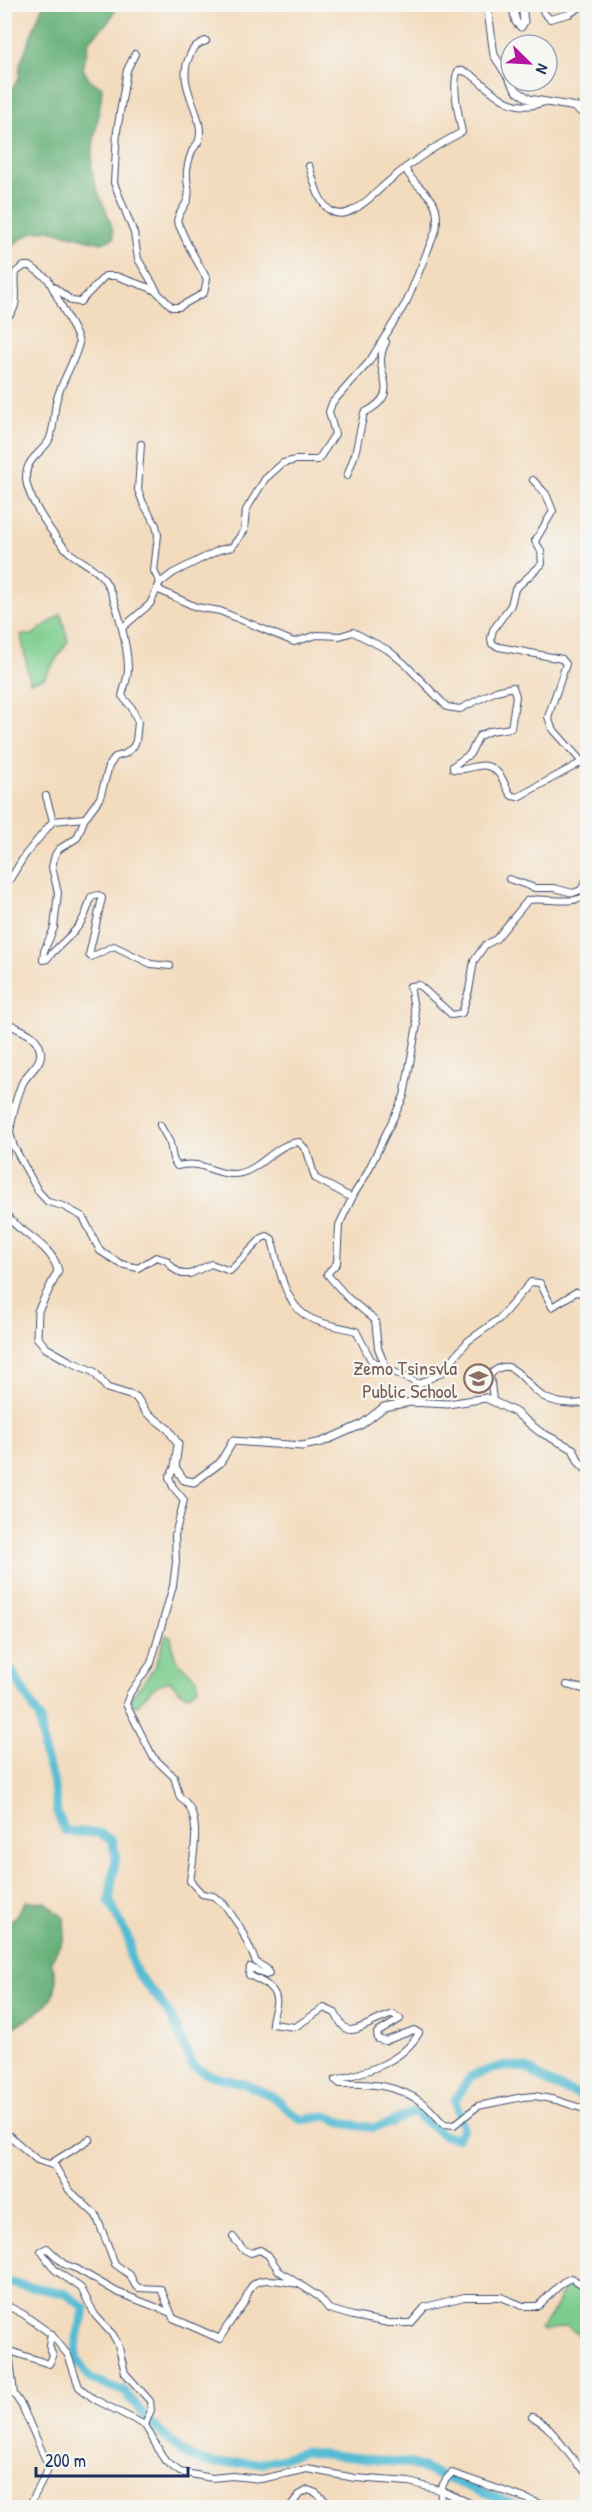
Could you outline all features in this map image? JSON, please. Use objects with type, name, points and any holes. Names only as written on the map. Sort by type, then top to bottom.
[{"type":"street","points":[[487,4],[494,56],[517,91],[529,99],[588,109]]},
{"type":"street","points":[[512,4],[516,22],[521,27],[524,22],[522,4]]},
{"type":"street","points":[[542,4],[544,13],[550,19],[569,14],[585,4]]},
{"type":"street","points":[[135,54],[128,70],[117,131],[114,183],[134,232],[138,259],[157,292],[172,307],[179,307],[204,293],[207,279],[177,221],[190,190],[186,180],[188,164],[199,139],[197,118],[185,77],[187,61],[196,46],[207,41]]},
{"type":"street","points":[[309,166],[322,202],[331,211],[341,215],[365,203],[390,180],[427,153],[462,132],[455,75],[458,71],[468,72],[482,85],[511,103],[532,106],[544,102]]},
{"type":"street","points":[[571,105],[588,117]]},
{"type":"street","points":[[122,628],[150,604],[159,586],[174,573],[210,554],[232,547],[244,531],[246,510],[252,497],[265,479],[283,463],[296,459],[318,460],[335,434],[329,412],[332,403],[369,362],[407,302],[437,221],[434,201],[406,170]]},
{"type":"street","points":[[4,319],[13,313],[16,307],[15,280],[20,268],[30,266],[41,272],[51,285],[79,343],[60,386],[49,441],[29,463],[26,482],[46,522],[69,552],[102,576],[107,584],[122,628],[128,670],[122,696],[132,708],[138,722],[133,747],[125,754],[115,757],[109,766],[100,798],[86,818],[77,838],[59,849],[52,867],[58,893],[54,928],[44,951],[43,960],[73,935],[84,918],[91,897],[98,895],[102,898],[101,908],[89,955],[91,957],[114,946],[151,964],[170,966]]},
{"type":"street","points":[[51,285],[72,301],[80,302],[105,276],[116,276],[157,292]]},
{"type":"street","points":[[347,476],[355,454],[364,413],[380,405],[385,395],[380,353],[388,337],[386,334]]},
{"type":"street","points":[[141,444],[138,490],[156,525],[158,535],[154,571],[159,586],[196,607],[220,611],[294,642],[317,635],[340,636],[354,632],[388,650],[447,707],[460,709],[496,691],[513,687],[516,696],[511,728],[490,731],[479,736],[470,754],[453,766],[453,769],[460,770],[480,764],[491,766],[501,776],[512,796],[518,797],[585,762],[552,728],[548,717],[566,664],[562,659],[492,644],[493,630],[512,604],[515,589],[542,564],[541,551],[535,541],[553,511],[553,505],[533,480]]},
{"type":"street","points":[[46,796],[53,821]]},
{"type":"street","points":[[4,889],[25,855],[53,821],[86,818]]},
{"type":"street","points":[[509,879],[535,888],[554,888],[573,893],[581,890],[588,877]]},
{"type":"street","points":[[386,1368],[378,1348],[375,1320],[347,1297],[327,1274],[337,1263],[339,1225],[404,1096],[417,1025],[410,986],[419,985],[452,1015],[462,1013],[474,961],[485,945],[496,939],[528,900],[564,901],[588,895]]},
{"type":"street","points":[[4,1020],[32,1036],[39,1045],[40,1054],[39,1063],[26,1076],[22,1085],[9,1130],[9,1146],[4,1161]]},
{"type":"street","points":[[4,1122],[14,1147],[38,1191],[48,1202],[63,1206],[83,1217],[99,1251],[110,1259],[138,1268],[156,1257],[166,1260],[182,1274],[190,1274],[210,1264],[230,1271],[262,1238],[267,1236],[272,1239],[281,1278],[297,1308],[310,1318],[356,1331],[371,1360],[418,1384]]},
{"type":"street","points":[[160,1125],[170,1143],[177,1166],[198,1164],[232,1174],[251,1169],[290,1143],[299,1142],[307,1151],[315,1178],[352,1198]]},
{"type":"street","points":[[4,1213],[15,1225],[42,1245],[57,1266],[58,1271],[38,1311],[37,1337],[46,1348],[94,1372],[107,1388],[136,1397],[146,1412],[168,1429],[178,1444],[175,1467],[170,1477],[173,1487],[184,1500],[175,1535],[176,1562],[173,1586],[151,1663],[130,1693],[126,1704],[153,1758],[174,1777],[180,1798],[188,1802],[193,1812],[195,1847],[190,1881],[202,1894],[213,1896],[224,1904],[240,1927],[256,1962],[267,1969],[269,1974],[266,1975],[250,1967],[249,1975],[266,1982],[273,1990],[277,2001],[272,2024],[295,2027],[324,2008],[335,2013],[341,2025],[347,2030],[356,2031],[393,2014],[400,2019],[377,2033],[378,2039],[385,2040],[414,2030],[418,2033],[413,2042],[387,2064],[335,2080],[340,2084],[387,2086],[404,2091],[426,2105],[444,2124],[454,2125],[478,2106],[535,2096],[587,2110]]},
{"type":"street","points":[[418,1384],[441,1373],[468,1341],[499,1319],[531,1282],[540,1283],[552,1307],[576,1292],[588,1294]]},
{"type":"street","points":[[493,1400],[490,1375],[498,1366],[507,1365],[546,1398],[571,1404],[588,1402]]},
{"type":"street","points":[[416,1403],[418,1384]]},
{"type":"street","points":[[175,1467],[184,1480],[194,1482],[219,1463],[233,1441],[288,1446],[322,1442],[361,1425],[384,1407],[410,1402],[448,1404],[486,1398],[515,1412],[540,1432],[573,1449],[579,1462],[588,1471]]},
{"type":"street","points":[[567,1685],[588,1690]]},
{"type":"street","points":[[4,2131],[38,2160],[55,2166],[69,2190],[85,2202],[96,2216],[115,2264],[130,2275],[139,2288],[161,2289],[172,2318],[219,2339],[228,2323],[245,2302],[248,2290],[254,2282],[263,2280],[300,2284]]},
{"type":"street","points":[[50,2164],[90,2139]]},
{"type":"street","points":[[233,2237],[243,2249],[251,2253],[260,2250],[265,2253],[279,2271],[319,2297],[329,2309],[353,2316],[400,2324],[411,2323],[425,2307],[457,2298],[501,2297],[532,2307],[538,2306],[563,2282],[571,2278],[588,2288]]},
{"type":"street","points":[[171,2313],[117,2292],[64,2264],[47,2248],[41,2250],[55,2270],[81,2288],[95,2315],[113,2335],[118,2344],[124,2373],[150,2401],[147,2421],[165,2461],[180,2472],[212,2478],[232,2476],[261,2479],[307,2469],[355,2478],[409,2482],[440,2490],[482,2508]]},
{"type":"street","points":[[4,2304],[51,2334],[68,2355],[79,2387],[94,2399],[147,2421]]},
{"type":"street","points":[[28,2508],[47,2472],[48,2465],[22,2406],[14,2394],[7,2350],[49,2364],[53,2356],[49,2346],[51,2334]]},
{"type":"street","points":[[532,2417],[552,2432],[576,2465],[588,2474]]},
{"type":"street","points":[[441,2508],[440,2490],[446,2478],[452,2473],[553,2508]]},
{"type":"street","points":[[289,2508],[299,2495],[308,2490],[316,2493],[334,2508]]},
{"type":"green space","points":[[43,5],[118,5],[109,21],[89,41],[83,69],[90,81],[102,87],[92,171],[96,189],[113,229],[114,238],[102,243],[49,230],[33,232],[5,249],[5,99],[19,78],[20,64]]},
{"type":"green space","points":[[61,614],[68,641],[44,678],[30,682],[21,635],[32,635]]},
{"type":"green space","points":[[166,1635],[171,1637],[175,1659],[197,1679],[198,1688],[187,1695],[171,1682],[166,1682],[152,1690],[137,1706],[132,1705],[130,1699],[155,1667]]},
{"type":"green space","points":[[26,1901],[46,1902],[64,1918],[65,1936],[51,1961],[56,1980],[51,1997],[39,2011],[8,2030],[4,2029],[5,1930]]},
{"type":"green space","points":[[572,2284],[587,2293],[587,2340],[566,2326],[543,2331],[540,2329],[567,2285]]},
{"type":"waterway","points":[[4,1658],[40,1719],[45,1757],[53,1779],[57,1812],[65,1831],[99,1833],[111,1840],[116,1855],[109,1900],[130,1942],[130,1957],[138,1975],[173,2020],[192,2065],[209,2075],[244,2084],[271,2095],[301,2120],[326,2116],[348,2124],[373,2128],[413,2112],[443,2135],[456,2138],[463,2129],[455,2100],[471,2076],[502,2066],[527,2068],[549,2083],[583,2097],[588,2096]]},
{"type":"waterway","points":[[4,2282],[65,2293],[85,2308],[77,2337],[76,2359],[91,2379],[125,2392],[152,2425],[189,2457],[215,2464],[266,2462],[305,2452],[412,2464],[521,2508]]},
{"type":"place","name":"Zemo Tsinsvla Public School","points":[[478,1379]]}]
